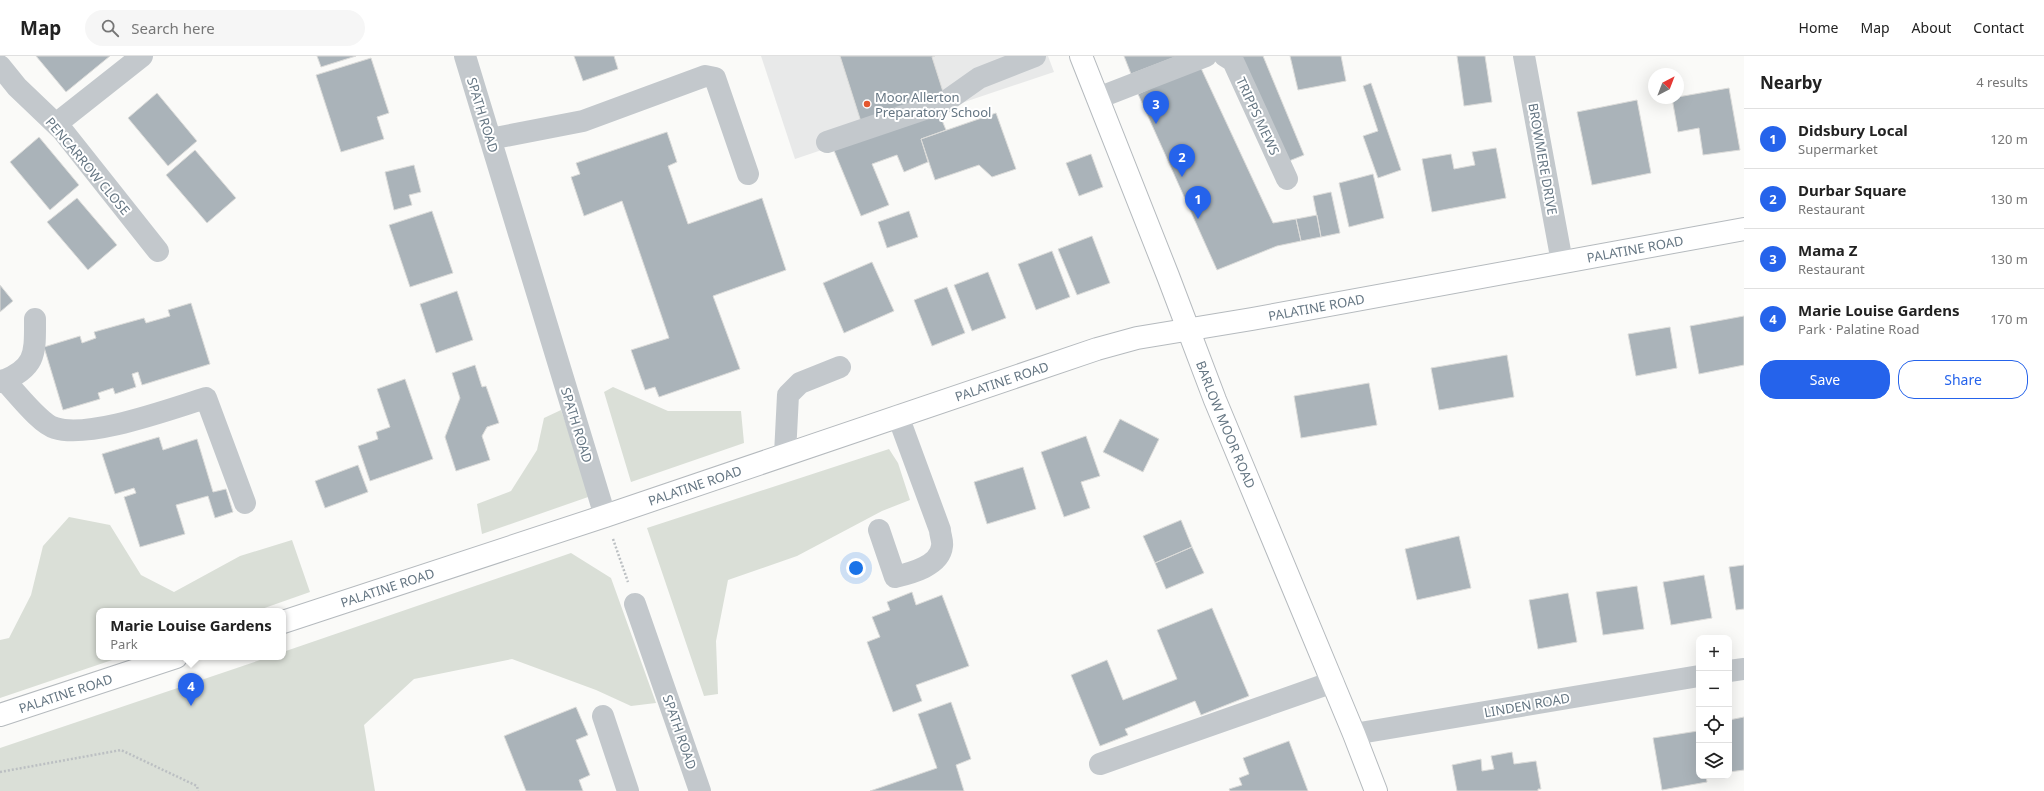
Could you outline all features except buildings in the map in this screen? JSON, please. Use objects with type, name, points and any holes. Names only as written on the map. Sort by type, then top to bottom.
[{"type":"main road","name":"BARLOW MOOR ROAD","points":[[1081,56],[1168,276],[1215,400],[1354,734],[1376,791]]},
{"type":"main road","name":"PALATINE ROAD","points":[[286,621],[605,516],[1097,349],[1137,338],[1744,229]]},
{"type":"main road","name":"PALATINE ROAD","points":[[0,715],[167,660]]},
{"type":"street","points":[[56,124],[142,56]]},
{"type":"street","name":"SPATH ROAD","points":[[465,56],[605,516]]},
{"type":"street","points":[[827,142],[945,102],[978,78],[1035,56]]},
{"type":"street","points":[[1098,98],[1206,56]]},
{"type":"street","name":"TRIPPS MEWS","points":[[1225,56],[1233,61],[1287,179]]},
{"type":"street","name":"BROWMERE DRIVE","points":[[1524,56],[1562,262]]},
{"type":"street","name":"PENCARROW CLOSE","points":[[0,66],[17,87],[56,124],[158,251]]},
{"type":"street","points":[[490,139],[584,121],[705,76],[715,78],[748,174]]},
{"type":"street","points":[[35,318],[35,347],[31,361],[24,369],[2,381],[36,416],[54,428],[70,430],[93,429],[138,419],[206,398],[245,503]]},
{"type":"street","points":[[785,454],[788,395],[800,383],[840,367]]},
{"type":"street","points":[[879,530],[895,577],[919,571],[935,559],[942,546],[940,530],[898,416]]},
{"type":"street","name":"SPATH ROAD","points":[[635,604],[700,791]]},
{"type":"street","points":[[1732,671],[1744,669]]},
{"type":"street","name":"LINDEN ROAD","points":[[1354,734],[1696,677]]},
{"type":"street","points":[[1100,764],[1332,682]]},
{"type":"street","points":[[604,716],[628,791]]},
{"type":"path","points":[[605,516],[635,604]]},
{"type":"path","points":[[0,772],[121,750],[197,786],[198,791]]},
{"type":"shaded area","name":"Moor Allerton Preparatory School","points":[[761,56],[1048,56],[1054,72],[795,159]]},
{"type":"shaded area","points":[[613,387],[668,411],[741,411],[744,443],[631,482],[604,392]]},
{"type":"shaded area","points":[[561,410],[591,496],[482,534],[477,504],[511,491],[537,450],[544,418]]},
{"type":"shaded area","points":[[889,449],[898,463],[910,500],[882,511],[797,556],[728,580],[716,641],[718,694],[704,696],[647,528]]},
{"type":"shaded area","points":[[69,517],[110,525],[141,575],[174,592],[240,556],[292,540],[310,592],[265,608],[96,608],[96,660],[112,660],[0,698],[0,640],[9,638],[31,595],[43,546]]},
{"type":"shaded area","points":[[571,553],[611,578],[656,703],[631,706],[596,690],[512,659],[414,679],[364,725],[375,791],[0,791],[0,748],[260,660],[286,660],[286,651]]},
{"type":"place","name":"Moor Allerton Preparatory School","points":[[867,104]]},
{"type":"place","name":"Mama Z","points":[[1156,124]]},
{"type":"place","name":"Durbar Square","points":[[1182,177]]},
{"type":"place","name":"Didsbury Local","points":[[1198,219]]},
{"type":"place","name":"Marie Louise Gardens","points":[[191,706]]}]
